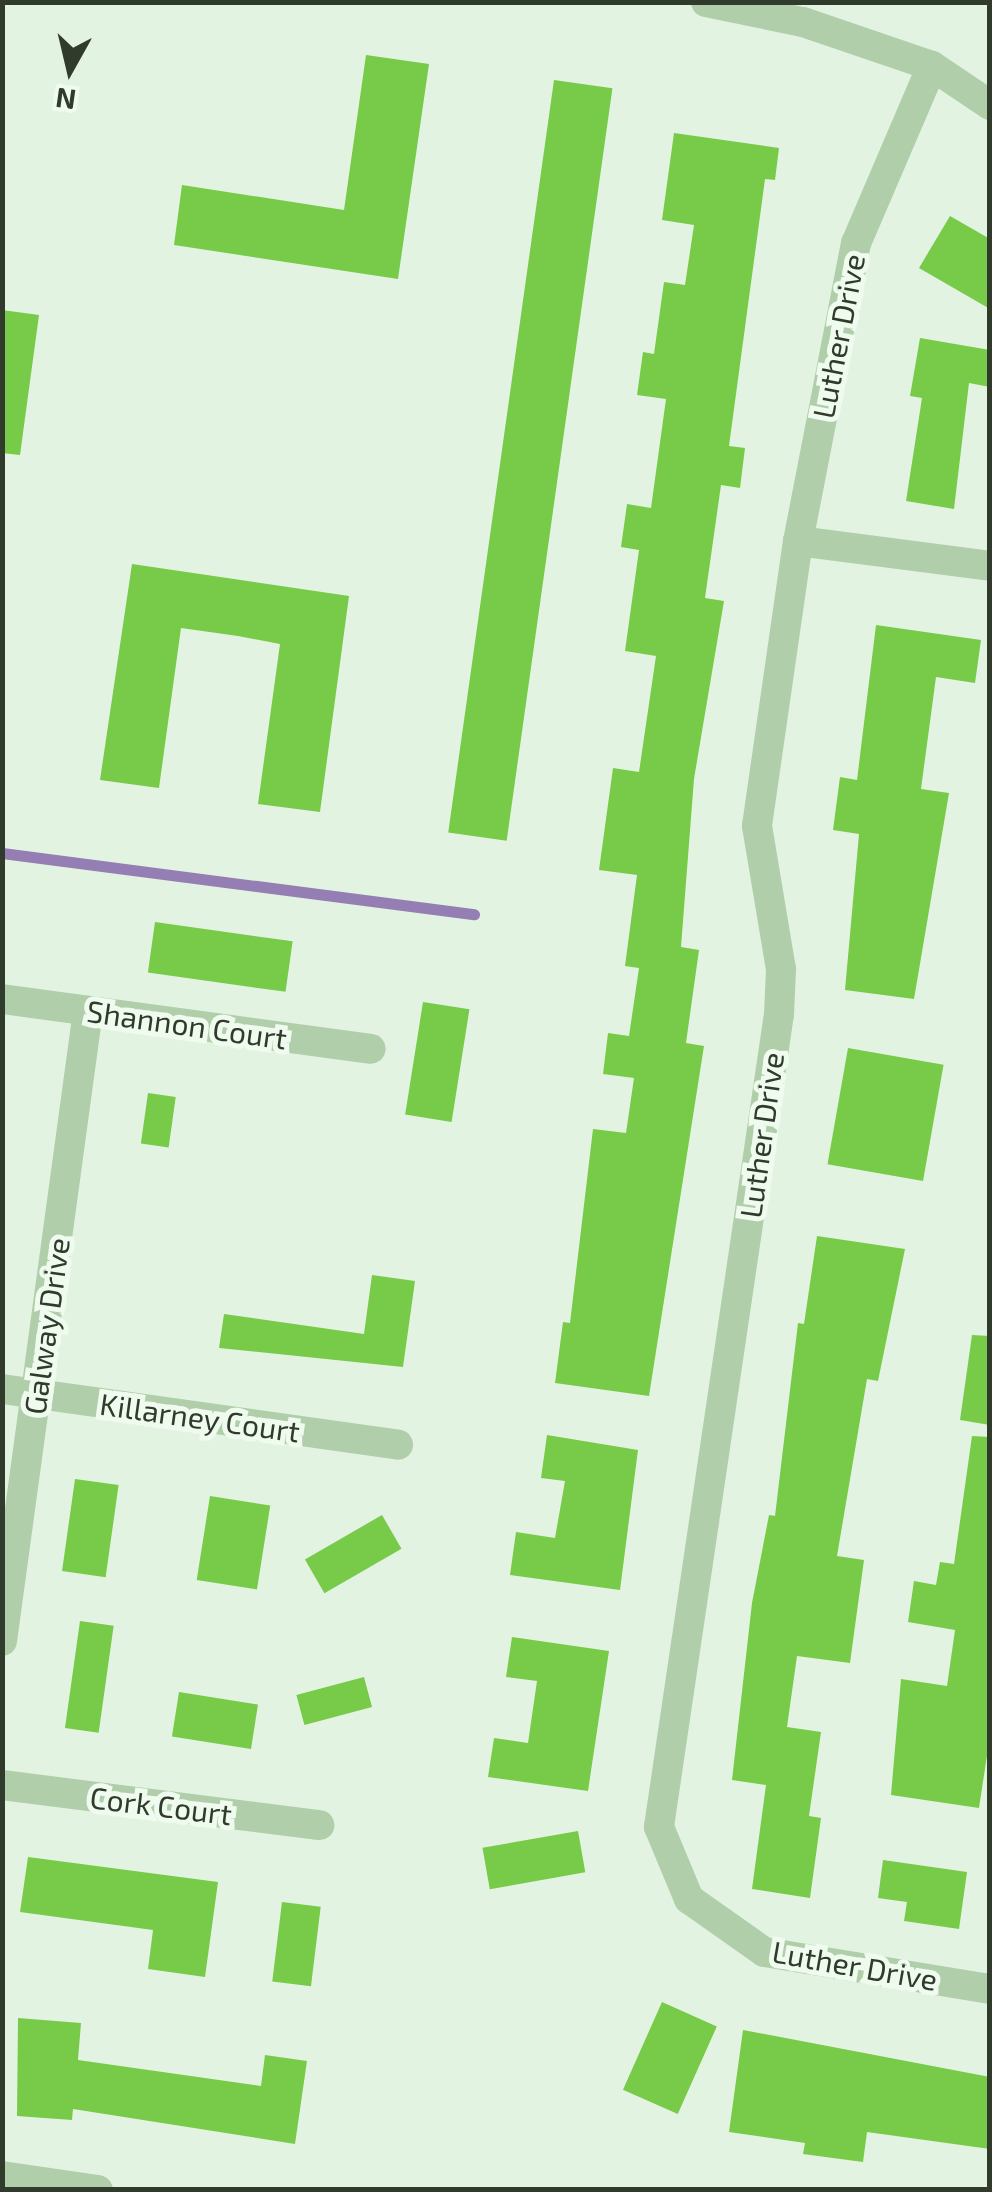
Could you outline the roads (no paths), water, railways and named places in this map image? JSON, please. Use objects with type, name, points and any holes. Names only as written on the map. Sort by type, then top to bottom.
[{"type":"street","points":[[706,2],[806,12],[932,66],[990,105]]},
{"type":"street","name":"Luther Drive","points":[[932,66],[856,242],[798,541],[757,826],[780,969],[779,1014],[659,1827],[689,1899],[764,1952],[990,1989]]},
{"type":"street","points":[[798,541],[990,566]]},
{"type":"street","name":"Shannon Court","points":[[2,999],[372,1049]]},
{"type":"street","name":"Galway Drive","points":[[2,1641],[88,1011]]},
{"type":"street","name":"Killarney Court","points":[[2,1389],[398,1445]]},
{"type":"street","name":"Cork Court","points":[[2,1784],[319,1825]]},
{"type":"street","points":[[2,2176],[98,2190]]},
{"type":"waterway","points":[[2,853],[474,914]]}]
